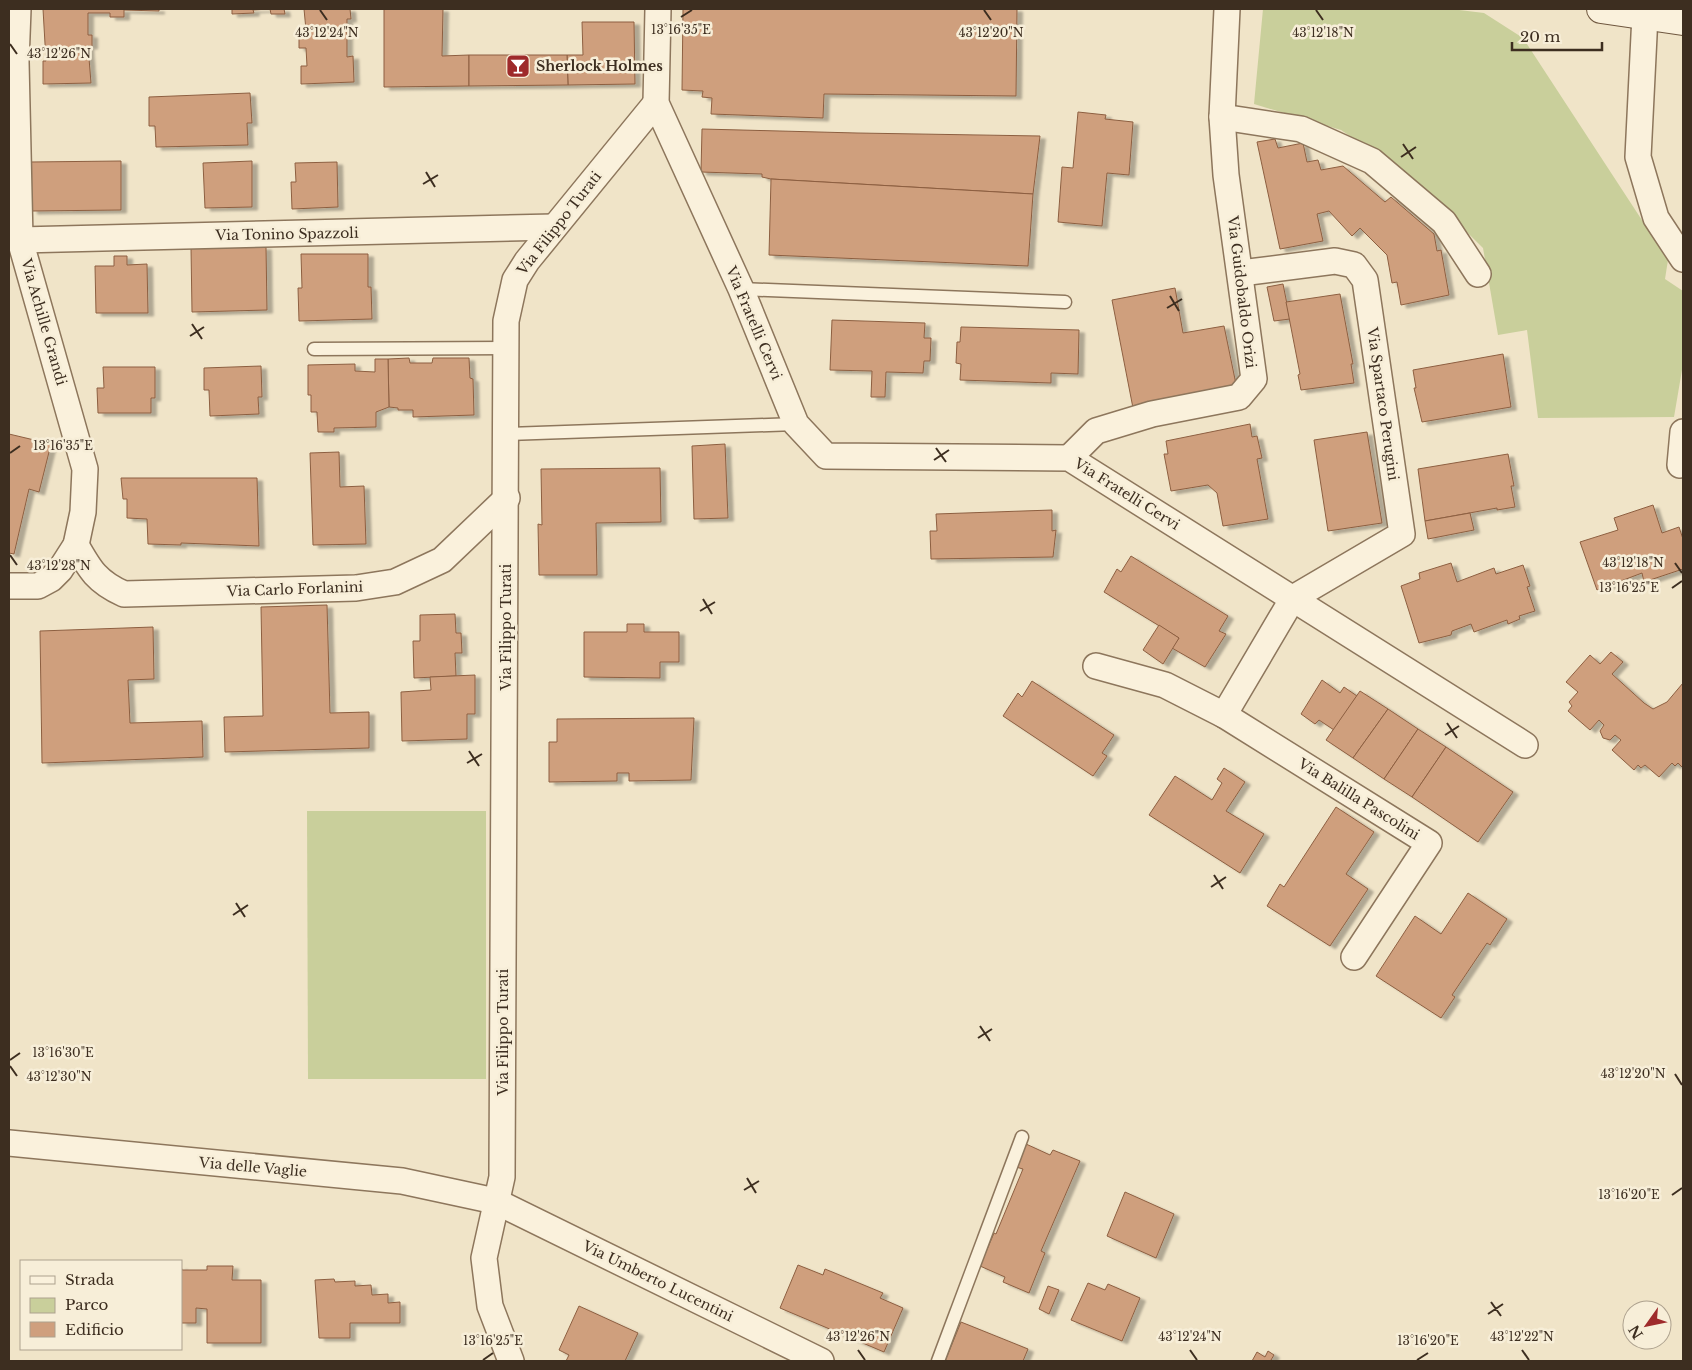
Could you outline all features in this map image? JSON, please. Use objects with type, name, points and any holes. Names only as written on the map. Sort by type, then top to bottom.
[{"type":"main road","points":[[1601,9],[1683,21]]},
{"type":"street","name":"Via Achille Grandi","points":[[9,586],[38,586],[60,570],[76,545],[83,512],[85,469],[20,240],[16,62],[18,9]]},
{"type":"street","name":"Via Fratelli Cervi","points":[[658,9],[656,103],[741,289],[796,424],[826,456],[1070,458],[1525,745]]},
{"type":"street","name":"Via Guidobaldo Orizi","points":[[1070,458],[1096,431],[1152,414],[1239,397],[1254,379],[1226,175],[1222,117],[1227,9]]},
{"type":"street","points":[[1645,15],[1638,157],[1656,218],[1683,259]]},
{"type":"street","name":"Via Filippo Turati","points":[[511,1361],[490,1306],[484,1258],[502,1177],[507,434],[506,321],[515,280],[554,227],[656,103]]},
{"type":"street","points":[[1222,117],[1301,129],[1372,161],[1444,222],[1478,274]]},
{"type":"street","name":"Via Tonino Spazzoli","points":[[20,240],[554,227]]},
{"type":"street","name":"Via Spartaco Perugini","points":[[1241,274],[1336,261],[1354,265],[1365,280],[1402,534],[1293,598]]},
{"type":"street","points":[[1680,465],[1683,432]]},
{"type":"street","name":"Via Carlo Forlanini","points":[[76,545],[92,574],[108,586],[124,594],[356,588],[396,582],[442,560],[506,498]]},
{"type":"street","points":[[1224,715],[1293,598]]},
{"type":"street","name":"Via Balilla Pascolini","points":[[1096,666],[1165,685],[1194,698],[1429,843],[1354,958]]},
{"type":"street","name":"Via delle Vaglie","points":[[9,1143],[402,1181],[496,1201]]},
{"type":"street","name":"Via Umberto Lucentini","points":[[496,1201],[821,1361]]},
{"type":"lane","points":[[741,289],[1065,302]]},
{"type":"lane","points":[[314,349],[506,348]]},
{"type":"lane","points":[[507,434],[796,424]]},
{"type":"lane","points":[[938,1361],[1022,1137]]},
{"type":"green space","points":[[1263,9],[1451,9],[1484,13],[1523,38],[1668,260],[1665,279],[1683,291],[1683,364],[1674,417],[1538,418],[1527,330],[1498,335],[1483,248],[1412,178],[1341,130],[1254,104]]},
{"type":"green space","points":[[307,811],[486,811],[486,1079],[308,1079]]},
{"type":"building","points":[[43,9],[159,9],[159,11],[124,10],[124,17],[110,17],[110,13],[88,13],[88,35],[92,35],[92,46],[88,46],[91,83],[43,84],[43,61],[46,61]]},
{"type":"building","points":[[232,9],[270,9],[253,10],[254,13],[232,14]]},
{"type":"building","points":[[270,9],[284,9],[285,14],[271,14]]},
{"type":"building","points":[[304,9],[350,9],[351,19],[347,19],[347,57],[353,56],[354,82],[301,84],[301,66],[307,66],[306,48],[299,48],[299,30],[306,30]]},
{"type":"building","points":[[384,9],[443,9],[442,56],[469,55],[469,86],[384,87]]},
{"type":"building","points":[[683,9],[1017,9],[1016,96],[824,94],[823,118],[711,114],[712,98],[702,97],[703,91],[682,90]]},
{"type":"building","points":[[582,22],[634,22],[635,84],[568,85],[567,55],[583,55]]},
{"type":"building","points":[[469,55],[567,55],[568,85],[469,86]]},
{"type":"building","points":[[250,93],[252,123],[247,123],[248,145],[156,147],[155,126],[149,126],[149,97]]},
{"type":"building","points":[[1078,112],[1106,115],[1105,119],[1133,122],[1129,175],[1107,173],[1102,226],[1058,222],[1062,167],[1073,168]]},
{"type":"building","points":[[702,129],[1040,136],[1033,194],[771,179],[762,177],[762,174],[701,172]]},
{"type":"building","points":[[1275,139],[1278,148],[1303,143],[1307,162],[1318,160],[1321,170],[1343,166],[1385,202],[1391,197],[1434,234],[1437,251],[1441,250],[1449,295],[1401,305],[1397,282],[1392,283],[1387,255],[1360,228],[1352,236],[1329,211],[1317,214],[1323,241],[1280,249],[1257,142]]},
{"type":"building","points":[[121,161],[121,210],[32,211],[30,162]]},
{"type":"building","points":[[252,161],[252,207],[205,208],[203,163]]},
{"type":"building","points":[[337,162],[338,207],[292,209],[291,182],[296,182],[295,163]]},
{"type":"building","points":[[771,179],[1033,194],[1028,266],[769,255]]},
{"type":"building","points":[[266,247],[267,310],[192,312],[191,248]]},
{"type":"building","points":[[301,254],[368,254],[368,287],[371,287],[372,319],[299,321],[298,288],[302,288]]},
{"type":"building","points":[[114,256],[127,256],[127,265],[147,264],[148,313],[96,313],[95,266],[114,266]]},
{"type":"building","points":[[1283,284],[1290,319],[1274,321],[1267,287]]},
{"type":"building","points":[[1175,288],[1183,333],[1224,326],[1237,389],[1133,408],[1112,300]]},
{"type":"building","points":[[1340,294],[1353,364],[1351,364],[1354,383],[1301,390],[1298,375],[1300,374],[1286,302]]},
{"type":"building","points":[[832,320],[925,323],[924,338],[931,338],[930,361],[924,361],[923,373],[886,372],[885,397],[871,397],[872,371],[830,370]]},
{"type":"building","points":[[961,327],[1079,330],[1078,374],[1051,373],[1051,383],[960,380],[961,364],[956,363],[957,342],[960,342]]},
{"type":"building","points":[[1503,354],[1511,407],[1422,422],[1414,388],[1416,388],[1413,370]]},
{"type":"building","points":[[409,358],[410,363],[432,363],[433,358],[469,358],[470,378],[473,379],[474,415],[413,417],[413,410],[398,410],[398,408],[389,407],[388,359]]},
{"type":"building","points":[[375,359],[388,359],[389,407],[376,412],[376,427],[334,428],[334,432],[318,432],[317,412],[311,412],[311,395],[308,395],[308,365],[355,364],[355,371],[375,372]]},
{"type":"building","points":[[261,366],[262,397],[258,397],[259,414],[210,416],[209,390],[204,390],[204,368]]},
{"type":"building","points":[[103,367],[155,367],[155,398],[151,398],[151,413],[98,413],[97,388],[104,388]]},
{"type":"building","points":[[1250,424],[1252,437],[1257,436],[1262,458],[1257,459],[1268,519],[1223,526],[1217,493],[1208,485],[1171,491],[1164,454],[1168,454],[1166,441]]},
{"type":"building","points":[[1367,432],[1382,523],[1328,531],[1314,440]]},
{"type":"building","points":[[9,434],[51,444],[39,492],[29,489],[14,554],[9,553]]},
{"type":"building","points":[[725,444],[728,518],[694,519],[692,446]]},
{"type":"building","points":[[339,452],[340,487],[364,486],[366,544],[313,545],[310,453]]},
{"type":"building","points":[[1508,454],[1514,486],[1511,486],[1515,507],[1497,510],[1497,508],[1425,521],[1418,469]]},
{"type":"building","points":[[660,468],[661,522],[596,523],[597,575],[539,575],[538,524],[542,525],[541,469]]},
{"type":"building","points":[[121,478],[257,478],[259,546],[181,543],[181,545],[148,544],[147,519],[127,518],[127,499],[123,499]]},
{"type":"building","points":[[1653,505],[1662,533],[1679,527],[1683,539],[1683,569],[1644,582],[1642,573],[1597,590],[1580,542],[1618,530],[1614,518]]},
{"type":"building","points":[[1052,510],[1052,531],[1056,530],[1053,557],[931,559],[930,531],[937,531],[936,514]]},
{"type":"building","points":[[1470,513],[1474,530],[1428,539],[1425,521]]},
{"type":"building","points":[[1131,556],[1228,616],[1219,631],[1226,634],[1205,667],[1172,648],[1179,638],[1104,592],[1117,569],[1121,572]]},
{"type":"building","points":[[1451,563],[1457,582],[1494,568],[1496,574],[1523,565],[1530,586],[1527,587],[1535,611],[1519,616],[1520,619],[1508,624],[1507,620],[1474,632],[1471,624],[1452,631],[1451,635],[1419,643],[1401,586],[1420,579],[1419,573]]},
{"type":"building","points":[[327,605],[330,713],[369,712],[369,748],[225,752],[224,717],[263,716],[261,607]]},
{"type":"building","points":[[455,614],[456,633],[461,633],[462,653],[455,653],[456,676],[414,678],[413,641],[420,641],[420,615]]},
{"type":"building","points":[[627,624],[644,624],[644,632],[679,632],[679,662],[660,662],[660,678],[584,677],[584,632],[627,632]]},
{"type":"building","points":[[1159,625],[1179,638],[1163,664],[1143,650]]},
{"type":"building","points":[[153,627],[154,679],[128,680],[130,723],[202,721],[203,757],[42,763],[40,631]]},
{"type":"building","points":[[1611,652],[1623,662],[1612,674],[1653,709],[1667,702],[1683,683],[1683,768],[1678,763],[1675,766],[1672,763],[1659,777],[1645,765],[1641,768],[1638,765],[1634,770],[1612,750],[1621,740],[1615,735],[1610,740],[1603,738],[1600,731],[1604,725],[1599,720],[1590,730],[1568,711],[1572,706],[1569,702],[1578,692],[1566,682],[1590,655],[1600,664]]},
{"type":"building","points":[[475,675],[475,714],[467,714],[467,739],[402,741],[401,692],[431,690],[430,677]]},
{"type":"building","points":[[1322,680],[1340,693],[1344,687],[1357,696],[1334,730],[1319,720],[1315,724],[1301,714]]},
{"type":"building","points":[[1032,681],[1114,735],[1102,753],[1107,756],[1093,776],[1003,716],[1018,693],[1022,697]]},
{"type":"building","points":[[1360,691],[1388,709],[1353,758],[1326,740]]},
{"type":"building","points":[[1388,709],[1418,729],[1384,779],[1353,758]]},
{"type":"building","points":[[694,718],[691,780],[629,781],[629,773],[617,773],[617,781],[549,782],[549,742],[557,742],[557,719]]},
{"type":"building","points":[[1418,729],[1446,747],[1412,797],[1384,779]]},
{"type":"building","points":[[1446,747],[1513,792],[1478,842],[1412,797]]},
{"type":"building","points":[[1224,768],[1245,782],[1226,811],[1264,834],[1240,873],[1149,815],[1175,776],[1212,800],[1222,783],[1217,779]]},
{"type":"building","points":[[1336,807],[1374,832],[1346,874],[1368,889],[1330,946],[1267,906],[1280,884],[1284,887]]},
{"type":"building","points":[[1468,893],[1507,919],[1490,945],[1487,943],[1452,995],[1455,997],[1441,1018],[1376,976],[1415,916],[1441,934]]},
{"type":"building","points":[[1026,1144],[1050,1155],[1053,1150],[1080,1161],[1041,1251],[1045,1253],[1029,1293],[1003,1282],[1005,1277],[980,1266],[994,1233],[996,1234],[1023,1169],[1016,1167]]},
{"type":"building","points":[[1125,1192],[1174,1214],[1156,1258],[1107,1236]]},
{"type":"building","points":[[798,1265],[823,1275],[825,1269],[883,1293],[880,1298],[903,1308],[884,1352],[780,1308]]},
{"type":"building","points":[[207,1266],[233,1266],[232,1280],[261,1280],[261,1343],[207,1343],[207,1309],[196,1308],[196,1323],[182,1323],[182,1270],[207,1270]]},
{"type":"building","points":[[334,1279],[335,1282],[355,1281],[355,1286],[371,1285],[372,1295],[388,1294],[388,1303],[400,1302],[400,1323],[350,1323],[350,1338],[319,1338],[315,1280]]},
{"type":"building","points":[[1088,1283],[1105,1290],[1108,1284],[1140,1298],[1122,1341],[1071,1320]]},
{"type":"building","points":[[1048,1286],[1059,1290],[1049,1314],[1039,1309]]},
{"type":"building","points":[[579,1306],[638,1333],[625,1361],[566,1361],[569,1355],[559,1350]]},
{"type":"building","points":[[961,1322],[1028,1349],[1023,1361],[945,1361]]},
{"type":"building","points":[[1268,1351],[1274,1355],[1271,1360],[1274,1361],[1252,1361],[1257,1352],[1265,1357]]},
{"type":"place","name":"Sherlock Holmes","points":[[518,66]]}]
